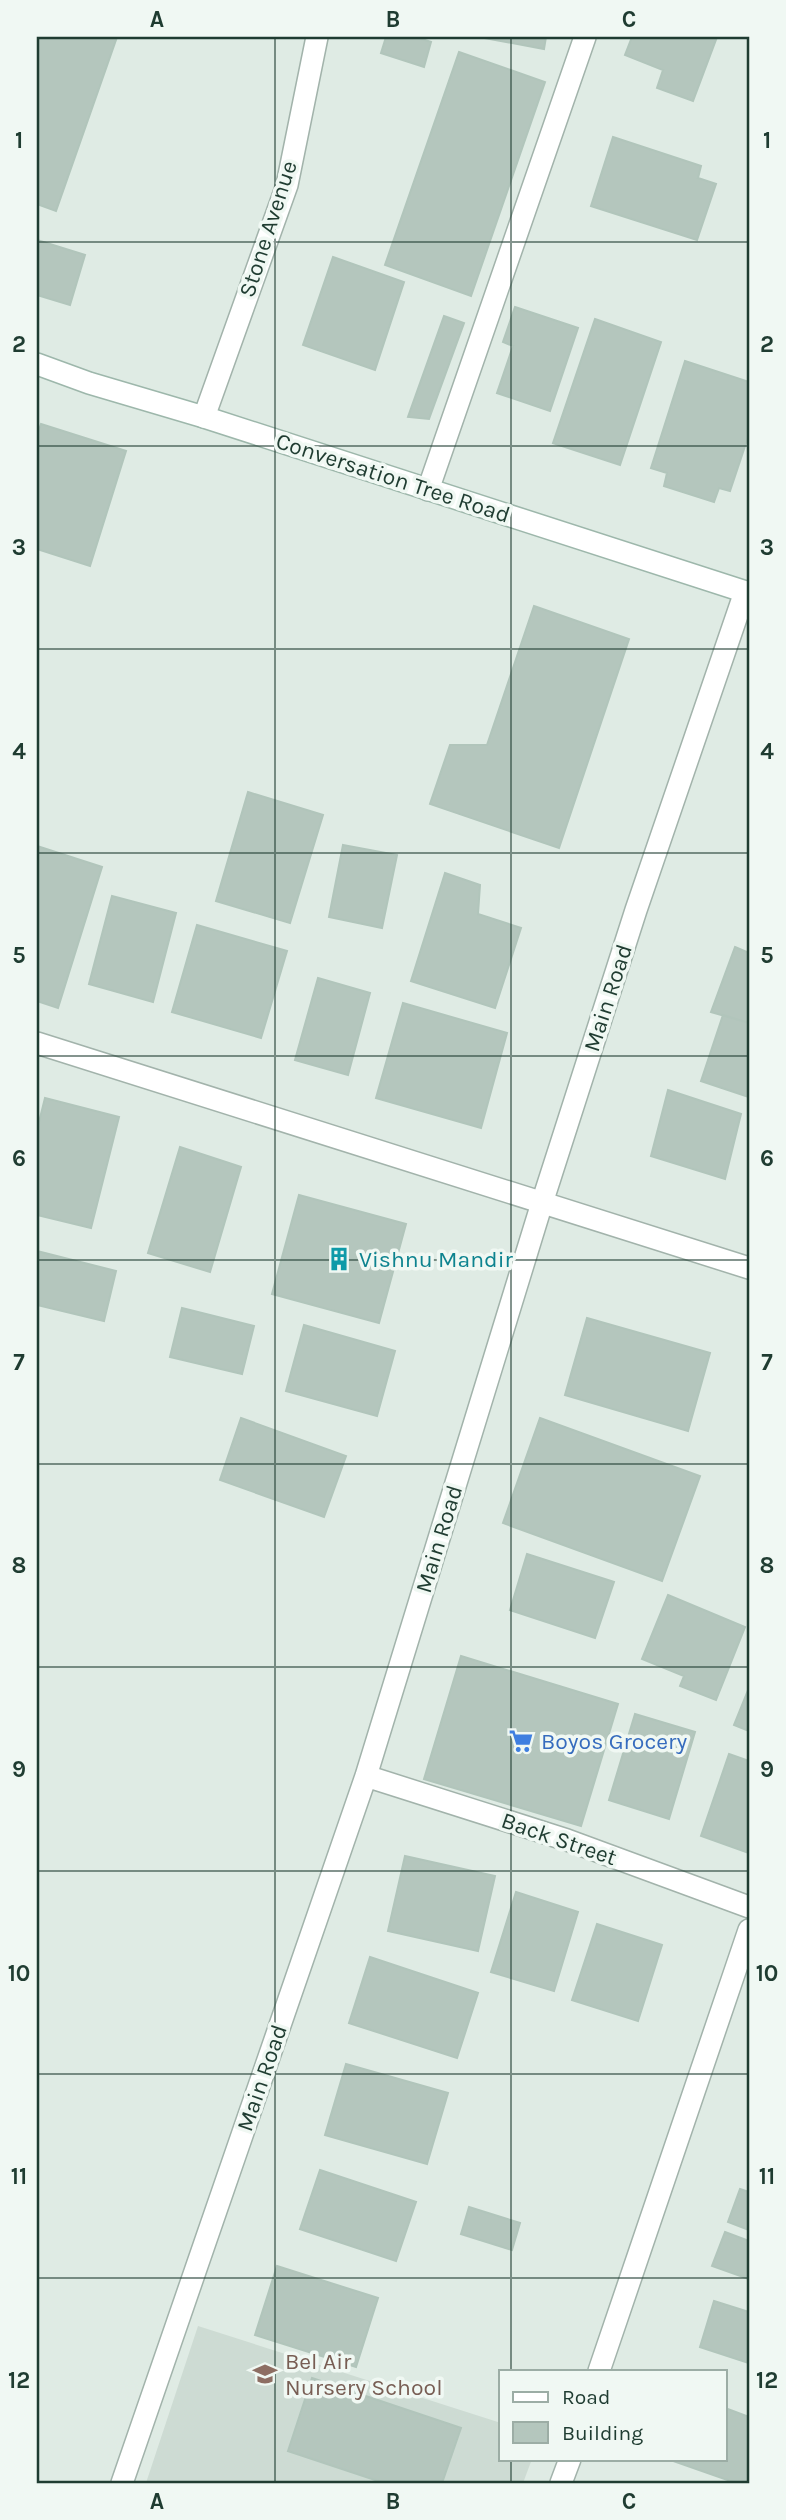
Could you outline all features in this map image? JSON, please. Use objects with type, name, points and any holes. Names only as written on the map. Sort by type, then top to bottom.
[{"type":"street","name":"Stone Avenue","points":[[204,417],[286,185],[317,37]]},
{"type":"street","points":[[428,490],[585,37]]},
{"type":"street","name":"Conversation Tree Road","points":[[37,364],[89,383],[204,417],[747,593]]},
{"type":"street","name":"Main Road","points":[[122,2483],[366,1776],[542,1203],[641,897],[747,593]]},
{"type":"street","points":[[37,1043],[749,1268]]},
{"type":"street","name":"Back Street","points":[[366,1776],[566,1840],[749,1907]]},
{"type":"street","points":[[600,2370],[749,1930]]},
{"type":"street","points":[[561,2483],[570,2460]]},
{"type":"shaded area","name":"Bel Air Nursery School","points":[[198,2326],[499,2422],[499,2460],[532,2460],[523,2483],[146,2483]]},
{"type":"building","points":[[37,37],[117,37],[56,211],[37,204]]},
{"type":"building","points":[[386,37],[416,37],[431,42],[424,67],[381,53]]},
{"type":"building","points":[[479,37],[546,37],[544,49]]},
{"type":"building","points":[[632,37],[717,37],[693,101],[657,88],[663,70],[625,55]]},
{"type":"building","points":[[459,52],[545,82],[471,296],[385,265]]},
{"type":"building","points":[[613,137],[701,166],[698,178],[716,184],[697,240],[591,206]]},
{"type":"building","points":[[37,240],[85,255],[70,305],[37,295]]},
{"type":"building","points":[[333,257],[404,282],[375,370],[303,345]]},
{"type":"building","points":[[515,307],[578,328],[550,411],[497,393],[513,346],[503,342]]},
{"type":"building","points":[[444,316],[464,323],[429,419],[408,417]]},
{"type":"building","points":[[595,319],[661,342],[620,465],[553,443]]},
{"type":"building","points":[[685,361],[749,382],[749,434],[730,491],[719,488],[714,502],[664,486],[667,473],[651,468]]},
{"type":"building","points":[[41,424],[126,451],[90,566],[37,549],[37,436]]},
{"type":"building","points":[[534,606],[629,639],[559,848],[430,804],[450,745],[487,745]]},
{"type":"building","points":[[248,792],[323,815],[290,923],[216,901]]},
{"type":"building","points":[[343,845],[397,855],[382,928],[329,917]]},
{"type":"building","points":[[37,846],[102,867],[58,1008],[37,1001]]},
{"type":"building","points":[[445,873],[480,885],[478,914],[521,928],[495,1008],[411,981]]},
{"type":"building","points":[[112,896],[176,913],[153,1002],[89,984]]},
{"type":"building","points":[[197,925],[287,951],[261,1038],[172,1012]]},
{"type":"building","points":[[735,947],[749,953],[749,1023],[711,1012]]},
{"type":"building","points":[[318,978],[370,993],[348,1075],[295,1060]]},
{"type":"building","points":[[403,1003],[507,1033],[481,1128],[376,1098]]},
{"type":"building","points":[[723,1015],[749,1023],[749,1097],[701,1081]]},
{"type":"building","points":[[668,1090],[741,1114],[725,1179],[651,1156]]},
{"type":"building","points":[[45,1098],[119,1117],[91,1228],[37,1215],[37,1130]]},
{"type":"building","points":[[180,1147],[241,1167],[210,1272],[148,1253]]},
{"type":"building","name":"Vishnu Mandir","points":[[299,1195],[406,1224],[379,1323],[272,1294]]},
{"type":"building","points":[[37,1251],[116,1271],[104,1321],[37,1305]]},
{"type":"building","points":[[182,1308],[254,1326],[242,1374],[170,1357]]},
{"type":"building","points":[[587,1318],[710,1353],[688,1431],[565,1395]]},
{"type":"building","points":[[304,1325],[395,1351],[377,1416],[286,1391]]},
{"type":"building","points":[[241,1418],[346,1456],[324,1517],[220,1480]]},
{"type":"building","points":[[540,1418],[700,1476],[662,1581],[503,1523]]},
{"type":"building","points":[[527,1554],[614,1582],[595,1638],[510,1610]]},
{"type":"building","points":[[668,1595],[745,1627],[716,1700],[680,1686],[684,1676],[642,1659]]},
{"type":"building","name":"Boyos Grocery","points":[[461,1656],[618,1704],[581,1826],[424,1779]]},
{"type":"building","points":[[749,1688],[749,1731],[734,1725]]},
{"type":"building","points":[[635,1714],[695,1732],[669,1819],[609,1800]]},
{"type":"building","points":[[729,1754],[749,1761],[749,1853],[701,1836]]},
{"type":"building","points":[[405,1856],[495,1876],[478,1951],[388,1931]]},
{"type":"building","points":[[516,1892],[578,1912],[554,1991],[491,1972]]},
{"type":"building","points":[[597,1924],[662,1945],[638,2021],[572,2000]]},
{"type":"building","points":[[370,1957],[478,1993],[457,2058],[349,2023]]},
{"type":"building","points":[[346,2064],[448,2093],[427,2164],[325,2135]]},
{"type":"building","points":[[320,2170],[416,2202],[396,2261],[300,2229]]},
{"type":"building","points":[[740,2189],[749,2192],[749,2230],[728,2222]]},
{"type":"building","points":[[469,2207],[520,2223],[512,2250],[461,2234]]},
{"type":"building","points":[[725,2232],[749,2241],[749,2279],[712,2266]]},
{"type":"building","points":[[277,2266],[378,2298],[356,2367],[255,2335]]},
{"type":"building","points":[[714,2301],[749,2312],[749,2363],[700,2347]]},
{"type":"building","points":[[312,2378],[461,2428],[442,2483],[384,2483],[288,2451]]},
{"type":"building","points":[[726,2408],[749,2417],[749,2483],[736,2483],[673,2461],[726,2460]]},
{"type":"place","name":"Vishnu Mandir","points":[[339,1259]]},
{"type":"place","name":"Boyos Grocery","points":[[521,1741]]},
{"type":"place","name":"Bel Air Nursery School","points":[[265,2374]]}]
